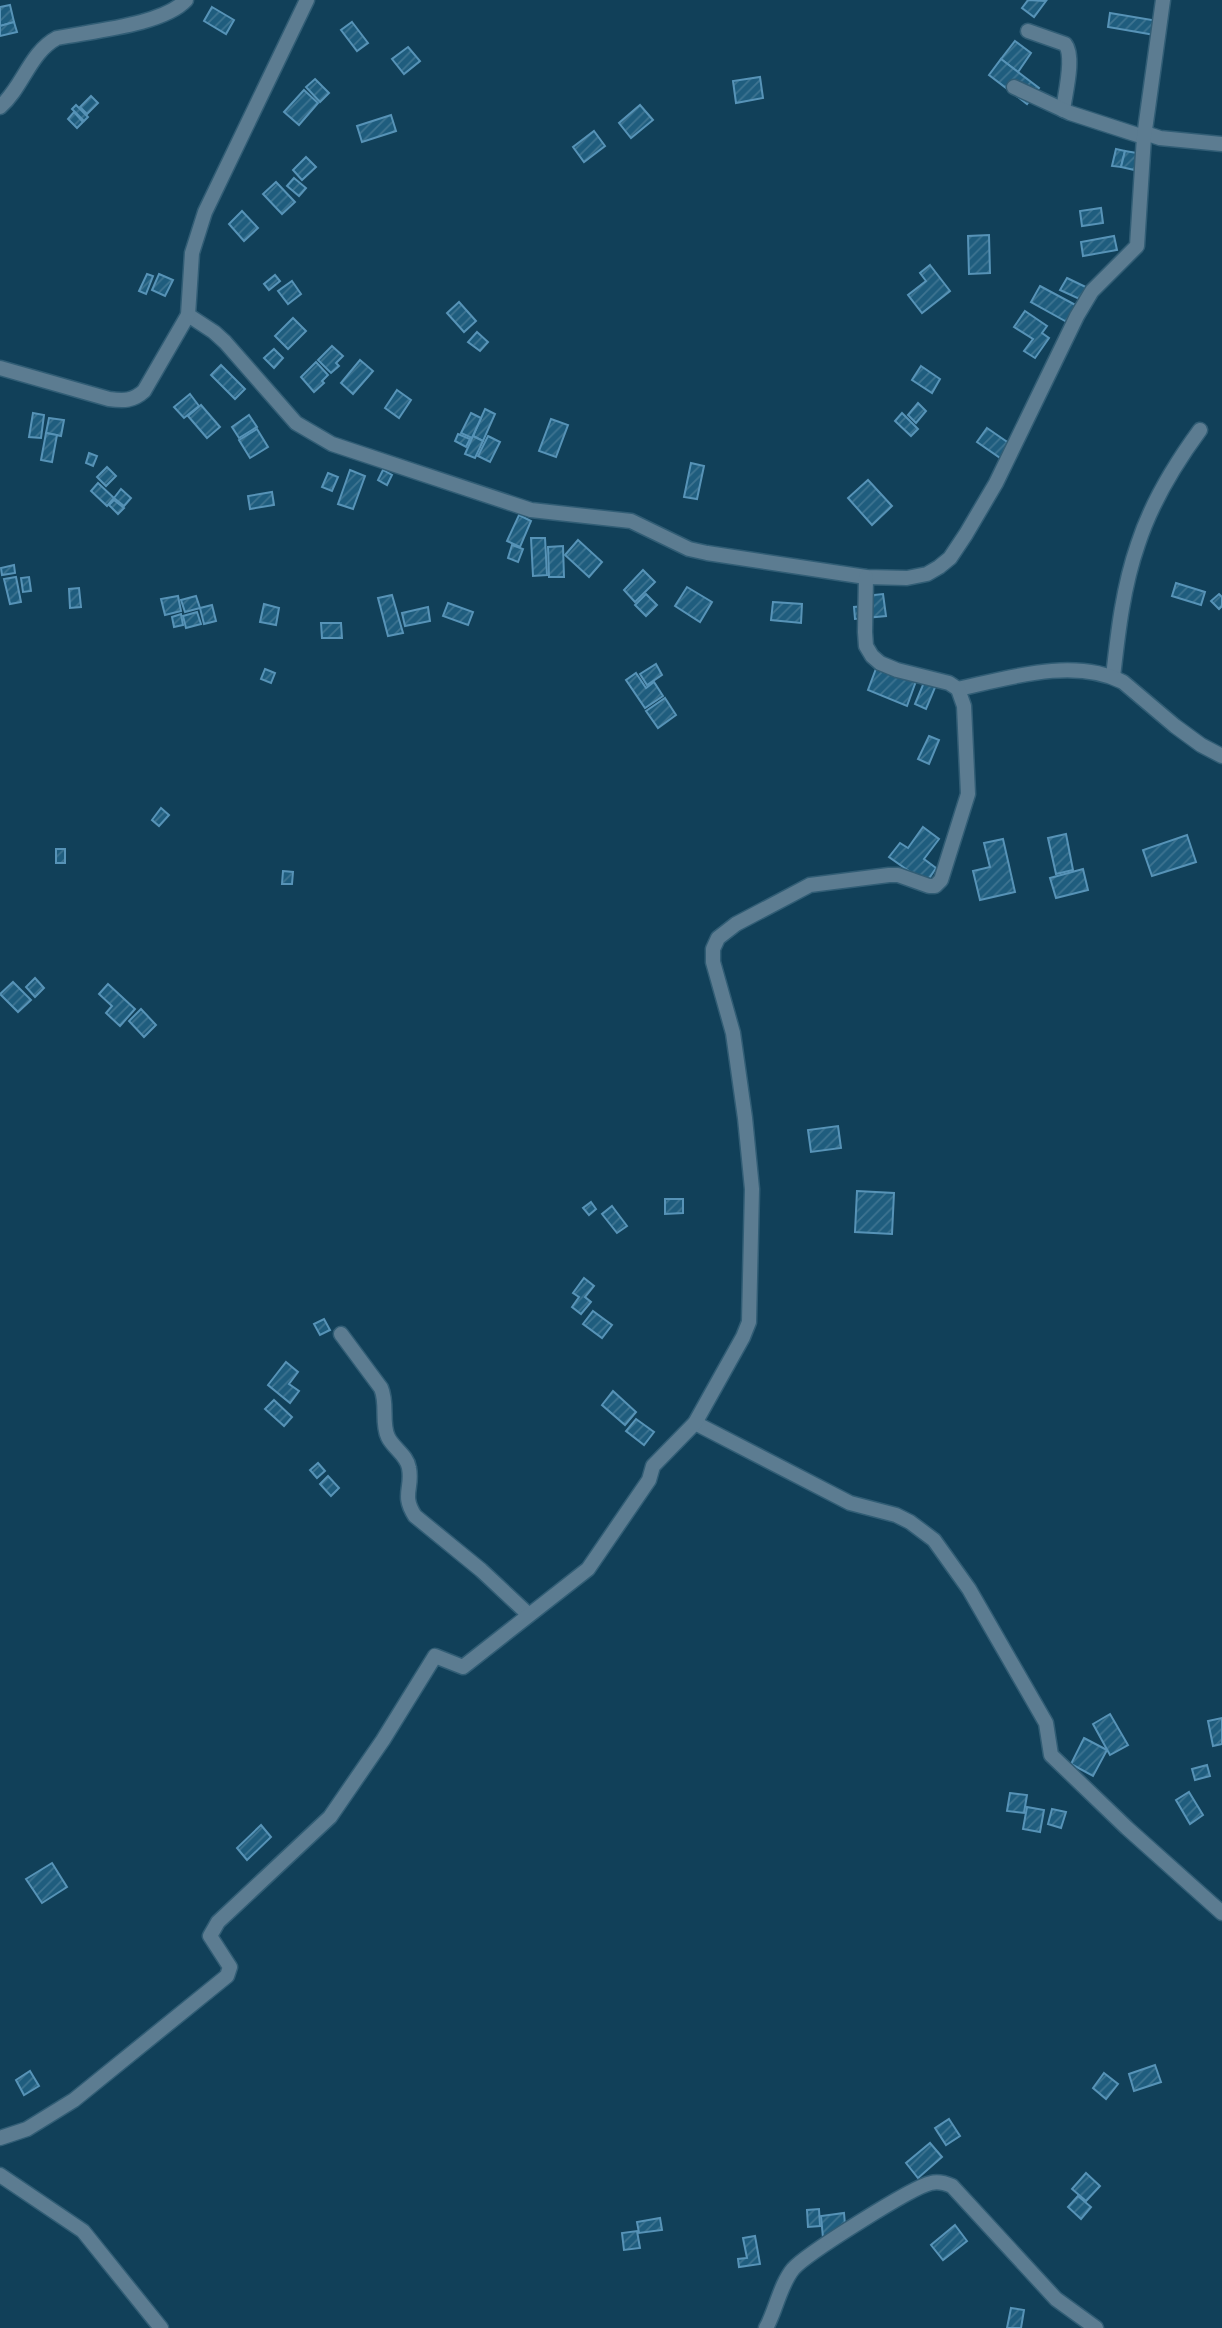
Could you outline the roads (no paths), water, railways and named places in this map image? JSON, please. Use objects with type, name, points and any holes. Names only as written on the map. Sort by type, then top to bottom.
[{"type":"street","points":[[0,107],[20,85],[41,48],[48,43],[57,38],[155,19],[172,12],[186,0]]},
{"type":"street","points":[[0,368],[109,400],[124,401],[136,398],[144,391],[188,315],[192,253],[202,220],[285,41],[307,0]]},
{"type":"street","points":[[188,315],[225,342],[296,423],[332,443],[531,510],[631,521],[689,549],[706,553],[866,578],[907,578],[927,574],[950,558],[996,483],[1091,291],[1137,246],[1144,135],[1163,0]]},
{"type":"street","points":[[1028,32],[1068,47],[1070,59],[1063,110]]},
{"type":"street","points":[[1014,88],[1063,110],[1144,135],[1222,144]]},
{"type":"street","points":[[1113,677],[1122,612],[1138,543],[1162,489],[1200,430]]},
{"type":"street","points":[[0,2138],[27,2129],[74,2100],[228,1976],[230,1967],[210,1936],[218,1922],[330,1817],[383,1740],[435,1656],[463,1667],[587,1569],[649,1480],[653,1466],[695,1423],[743,1337],[749,1322],[752,1189],[733,1033],[713,961],[713,948],[718,938],[736,924],[810,885],[898,875],[935,886],[941,880],[968,794],[964,706],[958,689],[949,682],[897,670],[880,663],[872,656],[866,646],[864,632],[866,578]]},
{"type":"street","points":[[958,689],[1021,674],[1055,670],[1113,677],[1123,682],[1201,745],[1222,756]]},
{"type":"street","points":[[341,1334],[385,1397],[385,1428],[388,1439],[409,1464],[407,1497],[415,1516],[481,1570],[528,1614]]},
{"type":"street","points":[[695,1423],[850,1503],[896,1515],[911,1522],[934,1540],[969,1589],[1046,1723],[1051,1755],[1222,1913]]},
{"type":"street","points":[[0,2175],[83,2231],[161,2328]]},
{"type":"street","points":[[766,2328],[788,2276],[795,2267],[814,2252],[920,2187],[941,2182],[952,2186],[1056,2299],[1096,2328]]}]
